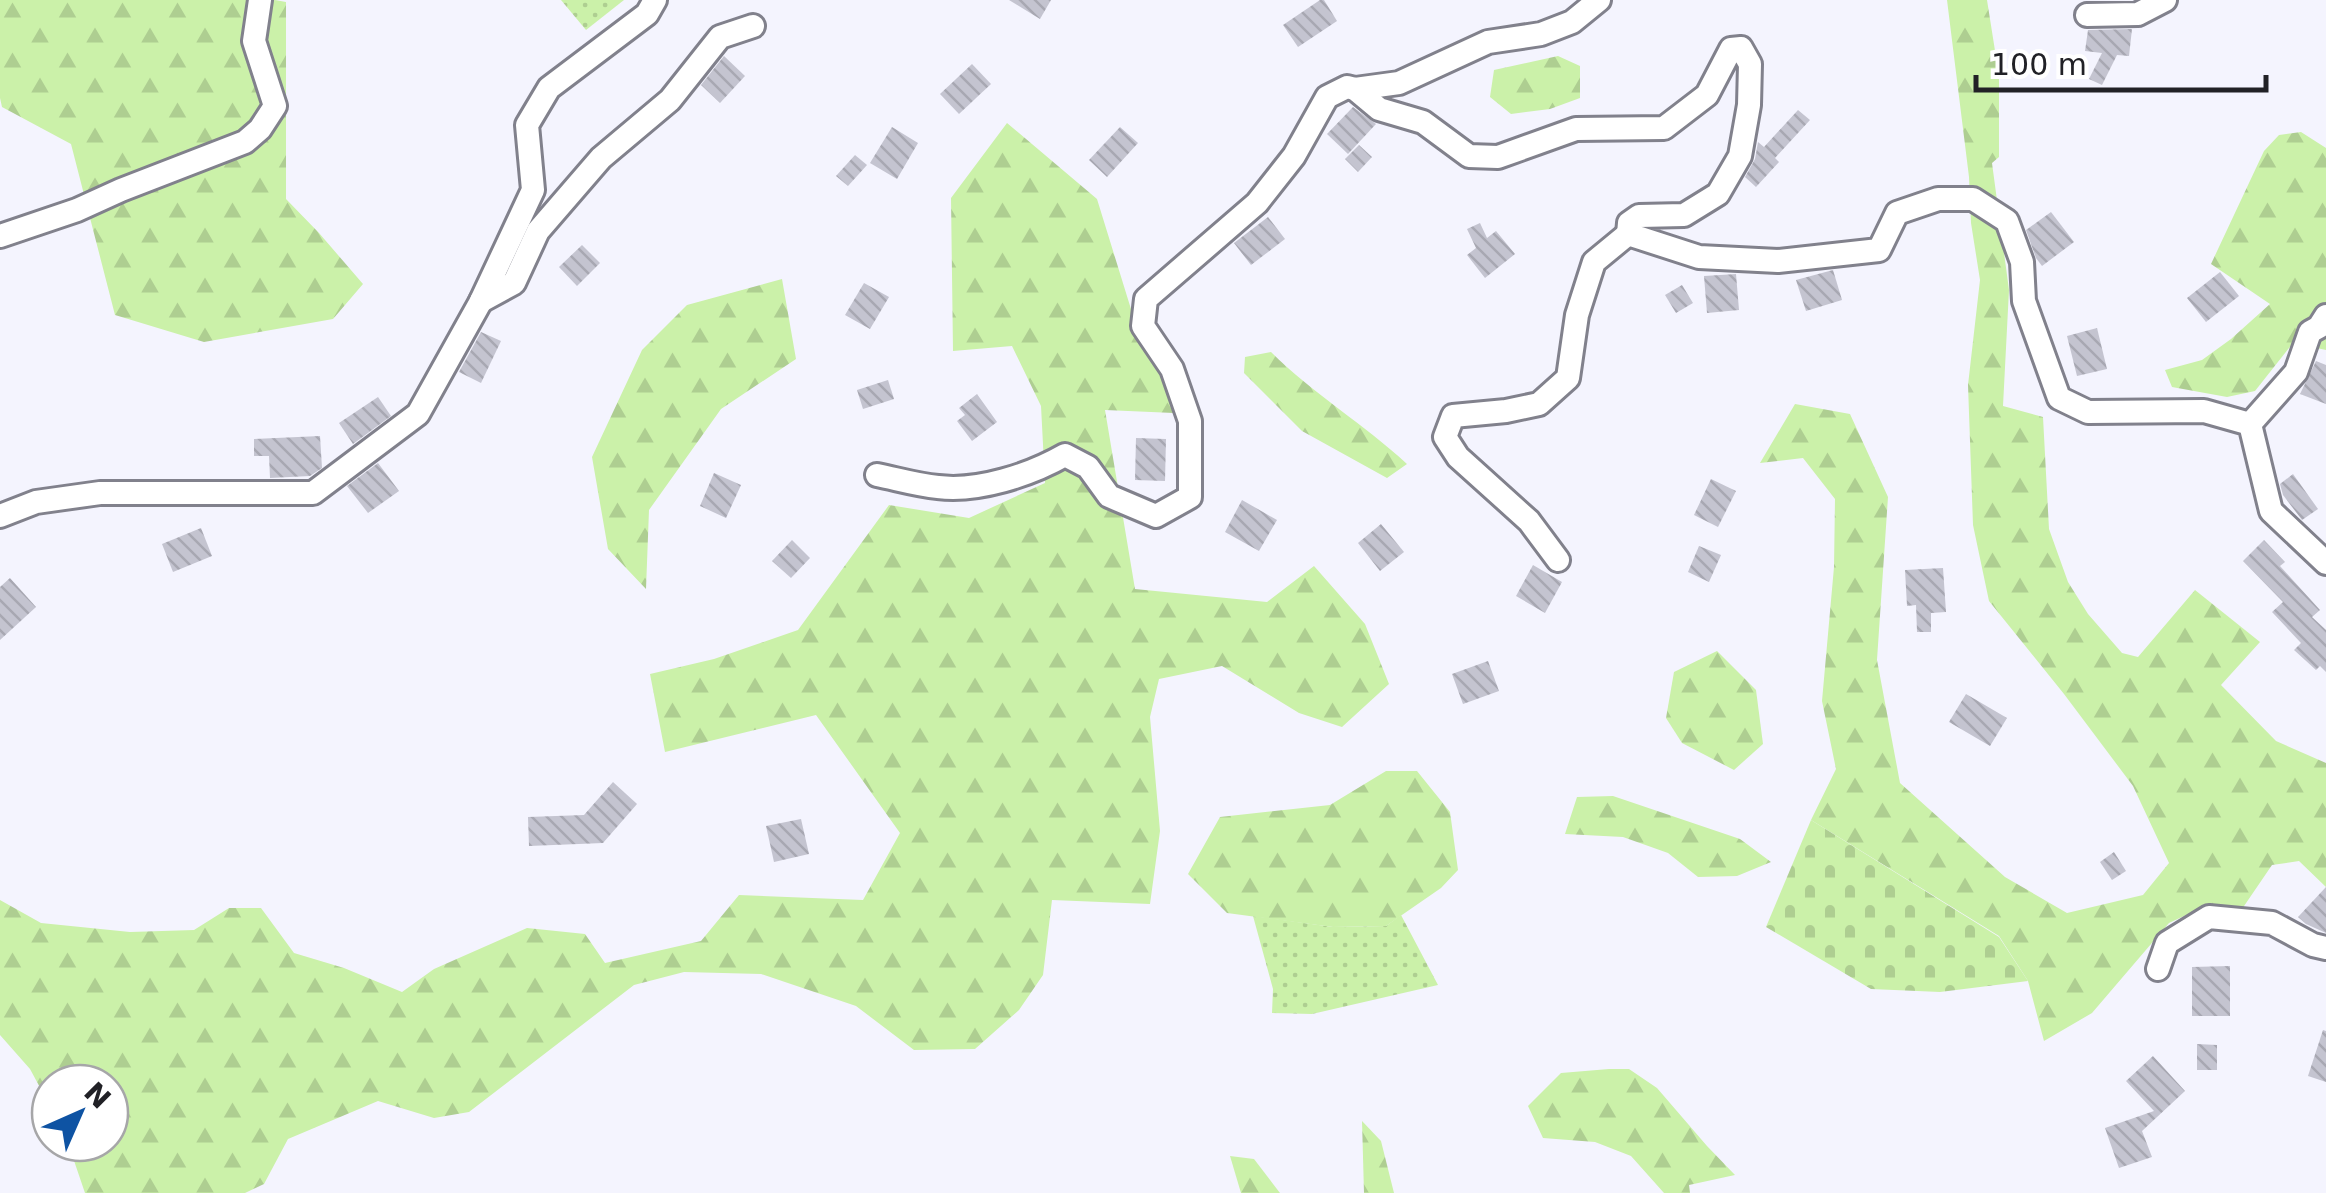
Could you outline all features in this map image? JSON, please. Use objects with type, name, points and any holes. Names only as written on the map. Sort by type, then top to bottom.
[{"type":"street","points":[[0,236],[77,210],[246,142],[275,106],[254,41],[260,0]]},
{"type":"street","points":[[0,516],[36,502],[100,492],[313,493],[418,414],[482,301],[532,190],[527,125],[548,88],[647,14],[655,0]]},
{"type":"street","points":[[1356,90],[1399,83],[1488,42],[1541,34],[1572,22],[1599,0]]},
{"type":"street","points":[[2088,15],[2138,14],[2165,0]]},
{"type":"street","points":[[482,301],[514,283],[538,232],[601,158],[670,100],[720,37],[753,26]]},
{"type":"street","points":[[876,475],[940,488],[990,484],[1042,468],[1065,456],[1088,468],[1108,496],[1156,516],[1190,497],[1190,422],[1172,369],[1143,326],[1146,299],[1257,203],[1294,156],[1327,97],[1347,87],[1356,90],[1379,109],[1423,122],[1468,156],[1498,157],[1576,128],[1664,128],[1707,95],[1731,49],[1741,48],[1750,64],[1749,105],[1740,156],[1718,194],[1684,215],[1639,216],[1629,223],[1628,234],[1594,262],[1577,316],[1568,378],[1539,404],[1453,416],[1445,437],[1458,457],[1529,521],[1558,560]]},
{"type":"street","points":[[1628,234],[1699,257],[1778,261],[1879,250],[1897,212],[1938,199],[1973,199],[2007,221],[2022,262],[2024,301],[2060,398],[2088,412],[2204,412],[2250,424]]},
{"type":"street","points":[[2250,424],[2296,372],[2310,332],[2326,316]]},
{"type":"street","points":[[2250,424],[2271,511],[2326,563]]},
{"type":"street","points":[[2158,969],[2166,943],[2209,917],[2272,924],[2326,948]]},
{"type":"green space","points":[[0,0],[286,2],[286,199],[363,284],[333,319],[204,342],[115,315],[71,144],[2,107]]},
{"type":"green space","points":[[561,0],[624,0],[586,30]]},
{"type":"green space","points":[[1947,0],[1987,0],[1999,76],[1999,157],[1992,163],[2009,290],[2003,406],[2043,417],[2049,529],[2068,582],[2088,614],[2122,653],[2138,657],[2195,590],[2260,642],[2221,685],[2276,741],[2326,763],[2326,887],[2299,861],[2272,865],[2242,909],[2210,904],[2169,923],[2092,1013],[2044,1041],[2028,981],[1999,936],[1811,820],[1836,769],[1822,701],[1834,567],[1835,499],[1803,458],[1760,463],[1795,404],[1850,414],[1888,497],[1877,660],[1900,783],[2005,877],[2067,913],[2143,895],[2169,863],[2133,786],[1989,601],[1973,525],[1968,385],[1980,280]]},
{"type":"green space","points":[[1558,56],[1580,66],[1580,98],[1550,109],[1511,114],[1490,97],[1494,70]]},
{"type":"green space","points":[[1007,123],[1097,199],[1139,335],[1159,363],[1174,413],[1105,410],[1135,589],[1267,602],[1314,566],[1365,624],[1389,684],[1342,727],[1299,713],[1222,666],[1159,679],[1150,717],[1160,831],[1150,904],[1052,900],[1043,975],[1019,1010],[975,1049],[914,1050],[856,1006],[761,974],[684,972],[634,985],[469,1112],[434,1118],[378,1101],[288,1139],[264,1184],[245,1193],[85,1193],[75,1163],[130,1163],[130,1063],[30,1063],[30,1069],[0,1035],[0,900],[41,923],[130,932],[194,930],[229,908],[261,908],[294,953],[402,992],[434,969],[527,928],[585,934],[605,963],[701,941],[739,895],[863,900],[900,833],[816,715],[665,752],[650,674],[714,659],[798,630],[889,505],[969,518],[1045,483],[1041,406],[1012,346],[953,351],[951,198]]},
{"type":"green space","points":[[2301,132],[2326,148],[2326,350],[2293,343],[2255,391],[2227,397],[2172,387],[2165,370],[2202,360],[2270,304],[2211,264],[2264,151],[2279,135]]},
{"type":"green space","points":[[782,279],[796,359],[721,409],[649,510],[646,589],[608,549],[592,457],[642,350],[687,305]]},
{"type":"green space","points":[[1271,352],[1407,464],[1387,478],[1302,431],[1244,373],[1245,357]]},
{"type":"green space","points":[[1717,651],[1756,690],[1763,744],[1734,770],[1682,743],[1666,718],[1674,672]]},
{"type":"green space","points":[[1386,771],[1417,771],[1450,812],[1458,870],[1441,888],[1386,926],[1333,927],[1227,913],[1188,874],[1220,817],[1330,805]]},
{"type":"green space","points":[[1613,796],[1740,839],[1771,862],[1737,876],[1698,877],[1668,853],[1623,837],[1565,834],[1577,797]]},
{"type":"green space","points":[[1811,820],[1999,937],[2028,981],[1940,992],[1871,989],[1766,927]]},
{"type":"green space","points":[[1401,915],[1438,985],[1312,1014],[1272,1013],[1273,989],[1253,916],[1333,927],[1386,926]]},
{"type":"green space","points":[[1629,1069],[1657,1088],[1735,1175],[1689,1185],[1690,1193],[1664,1193],[1631,1156],[1595,1142],[1543,1138],[1528,1106],[1561,1073]]},
{"type":"green space","points":[[1362,1121],[1381,1141],[1394,1193],[1364,1193]]},
{"type":"green space","points":[[1230,1156],[1254,1159],[1280,1193],[1241,1193]]},
{"type":"building","points":[[1009,0],[1051,0],[1040,19]]},
{"type":"building","points":[[1324,0],[1337,21],[1298,47],[1283,25]]},
{"type":"building","points":[[2132,29],[2129,56],[2117,55],[2102,85],[2089,79],[2102,53],[2085,51],[2088,30]]},
{"type":"building","points":[[724,56],[745,76],[720,103],[701,85]]},
{"type":"building","points":[[972,64],[991,84],[959,114],[940,94]]},
{"type":"building","points":[[1353,107],[1376,124],[1348,154],[1327,134]]},
{"type":"building","points":[[1798,110],[1810,120],[1775,158],[1779,162],[1756,187],[1745,177],[1755,159],[1758,142],[1764,147]]},
{"type":"building","points":[[892,127],[918,143],[897,179],[870,163]]},
{"type":"building","points":[[1120,127],[1138,143],[1107,177],[1089,160]]},
{"type":"building","points":[[1359,145],[1372,157],[1358,172],[1345,159]]},
{"type":"building","points":[[855,155],[867,165],[848,186],[836,176]]},
{"type":"building","points":[[2051,212],[2074,242],[2042,266],[2026,230]]},
{"type":"building","points":[[1268,217],[1285,239],[1251,265],[1234,243]]},
{"type":"building","points":[[1480,223],[1487,238],[1496,231],[1515,254],[1485,278],[1467,255],[1476,248],[1467,229]]},
{"type":"building","points":[[582,245],[600,263],[577,286],[559,267]]},
{"type":"building","points":[[1833,270],[1842,300],[1806,311],[1796,280]]},
{"type":"building","points":[[2220,272],[2239,296],[2206,322],[2187,298]]},
{"type":"building","points":[[1736,274],[1739,310],[1707,313],[1704,276]]},
{"type":"building","points":[[864,283],[889,297],[870,329],[845,315]]},
{"type":"building","points":[[1682,285],[1693,303],[1676,313],[1665,295]]},
{"type":"building","points":[[2097,328],[2107,369],[2077,376],[2067,336]]},
{"type":"building","points":[[481,332],[501,341],[481,383],[459,372]]},
{"type":"building","points":[[2316,361],[2326,365],[2326,404],[2300,394]]},
{"type":"building","points":[[888,380],[894,399],[863,409],[857,390]]},
{"type":"building","points":[[977,394],[997,422],[972,441],[957,421],[965,415],[959,408]]},
{"type":"building","points":[[378,397],[391,416],[353,444],[339,423]]},
{"type":"building","points":[[320,436],[322,468],[310,476],[270,478],[269,456],[254,456],[254,439]]},
{"type":"building","points":[[1136,438],[1166,439],[1165,481],[1135,480]]},
{"type":"building","points":[[378,463],[399,491],[368,513],[347,486]]},
{"type":"building","points":[[714,473],[741,485],[726,518],[700,506]]},
{"type":"building","points":[[2293,474],[2318,509],[2302,520],[2283,495],[2280,484]]},
{"type":"building","points":[[1711,479],[1736,491],[1718,527],[1694,515]]},
{"type":"building","points":[[1242,500],[1277,520],[1259,551],[1225,532]]},
{"type":"building","points":[[1381,524],[1404,552],[1380,571],[1358,543]]},
{"type":"building","points":[[201,528],[212,556],[173,572],[162,544]]},
{"type":"building","points":[[792,540],[810,558],[791,578],[772,561]]},
{"type":"building","points":[[2264,540],[2285,562],[2280,566],[2320,610],[2312,617],[2326,630],[2326,672],[2320,666],[2316,670],[2294,650],[2301,643],[2272,612],[2283,602],[2243,561]]},
{"type":"building","points":[[1699,546],[1721,555],[1709,582],[1688,572]]},
{"type":"building","points":[[1533,565],[1562,582],[1545,613],[1516,596]]},
{"type":"building","points":[[1943,568],[1946,612],[1931,613],[1931,632],[1917,632],[1916,605],[1907,606],[1905,570]]},
{"type":"building","points":[[10,578],[36,607],[0,640],[0,587]]},
{"type":"building","points":[[1488,661],[1499,691],[1463,704],[1452,674]]},
{"type":"building","points":[[1966,694],[2007,718],[1990,746],[1949,722]]},
{"type":"building","points":[[613,782],[637,804],[603,843],[529,846],[528,817],[584,815]]},
{"type":"building","points":[[801,819],[809,854],[774,862],[766,826]]},
{"type":"building","points":[[2114,852],[2126,871],[2112,880],[2100,862]]},
{"type":"building","points":[[2326,887],[2326,933],[2298,917]]},
{"type":"building","points":[[2230,966],[2230,1016],[2192,1016],[2192,967]]},
{"type":"building","points":[[2323,1030],[2326,1031],[2326,1082],[2308,1076]]},
{"type":"building","points":[[2197,1044],[2217,1045],[2217,1070],[2197,1070]]},
{"type":"building","points":[[2153,1056],[2185,1091],[2142,1131],[2152,1157],[2119,1168],[2105,1128],[2154,1111],[2126,1081]]}]
